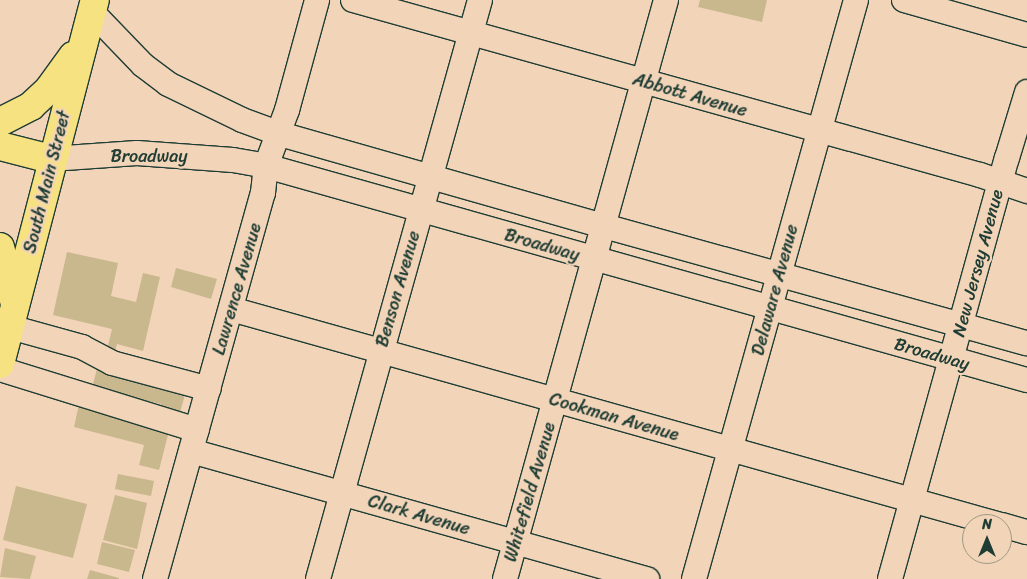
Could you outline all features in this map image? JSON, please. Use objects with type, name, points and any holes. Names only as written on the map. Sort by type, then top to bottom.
[{"type":"main road","points":[[0,122],[31,106],[49,89],[70,62],[90,15]]},
{"type":"main road","name":"South Main Street","points":[[0,364],[51,159],[90,15]]},
{"type":"main road","points":[[0,146],[51,159]]},
{"type":"main road","points":[[0,167],[51,159]]},
{"type":"main road","points":[[0,247],[13,316]]},
{"type":"street","name":"Lawrence Avenue","points":[[155,579],[264,193],[266,166],[280,134],[317,0]]},
{"type":"street","name":"Abbott Avenue","points":[[353,0],[1027,190]]},
{"type":"street","name":"Benson Avenue","points":[[318,579],[480,0]]},
{"type":"street","name":"Whitefield Avenue","points":[[505,579],[666,0]]},
{"type":"street","name":"Delaware Avenue","points":[[694,579],[856,0]]},
{"type":"street","points":[[904,0],[1027,34]]},
{"type":"street","name":"Broadway","points":[[90,15],[143,65],[168,84],[242,120],[280,134],[1027,343]]},
{"type":"street","name":"New Jersey Avenue","points":[[890,579],[1027,92]]},
{"type":"street","name":"Broadway","points":[[51,159],[155,153],[233,160],[266,166],[594,260],[1027,380]]},
{"type":"street","name":"Cookman Avenue","points":[[232,309],[962,514]]},
{"type":"street","points":[[13,316],[82,347],[112,363],[209,389]]},
{"type":"street","name":"Clark Avenue","points":[[0,369],[342,493],[647,579]]},
{"type":"street","points":[[1012,528],[1027,532]]},
{"type":"building","points":[[700,0],[767,0],[762,22],[698,7]]},
{"type":"building","points":[[67,252],[118,263],[111,296],[136,302],[143,273],[160,277],[143,351],[117,344],[114,356],[106,354],[112,329],[53,315]]},
{"type":"building","points":[[176,268],[217,279],[211,299],[171,287]]},
{"type":"building","points":[[97,369],[186,391],[179,416],[159,411],[161,404],[92,388]]},
{"type":"building","points":[[79,404],[170,427],[159,470],[139,465],[144,445],[74,427]]},
{"type":"building","points":[[118,474],[154,481],[151,496],[115,489]]},
{"type":"building","points":[[16,486],[87,504],[73,558],[3,540]]},
{"type":"building","points":[[115,495],[147,503],[137,549],[103,540]]},
{"type":"building","points":[[102,542],[135,550],[129,572],[97,564]]},
{"type":"building","points":[[5,548],[36,556],[30,579],[0,577]]},
{"type":"building","points":[[90,570],[119,578],[119,579],[87,579]]}]
